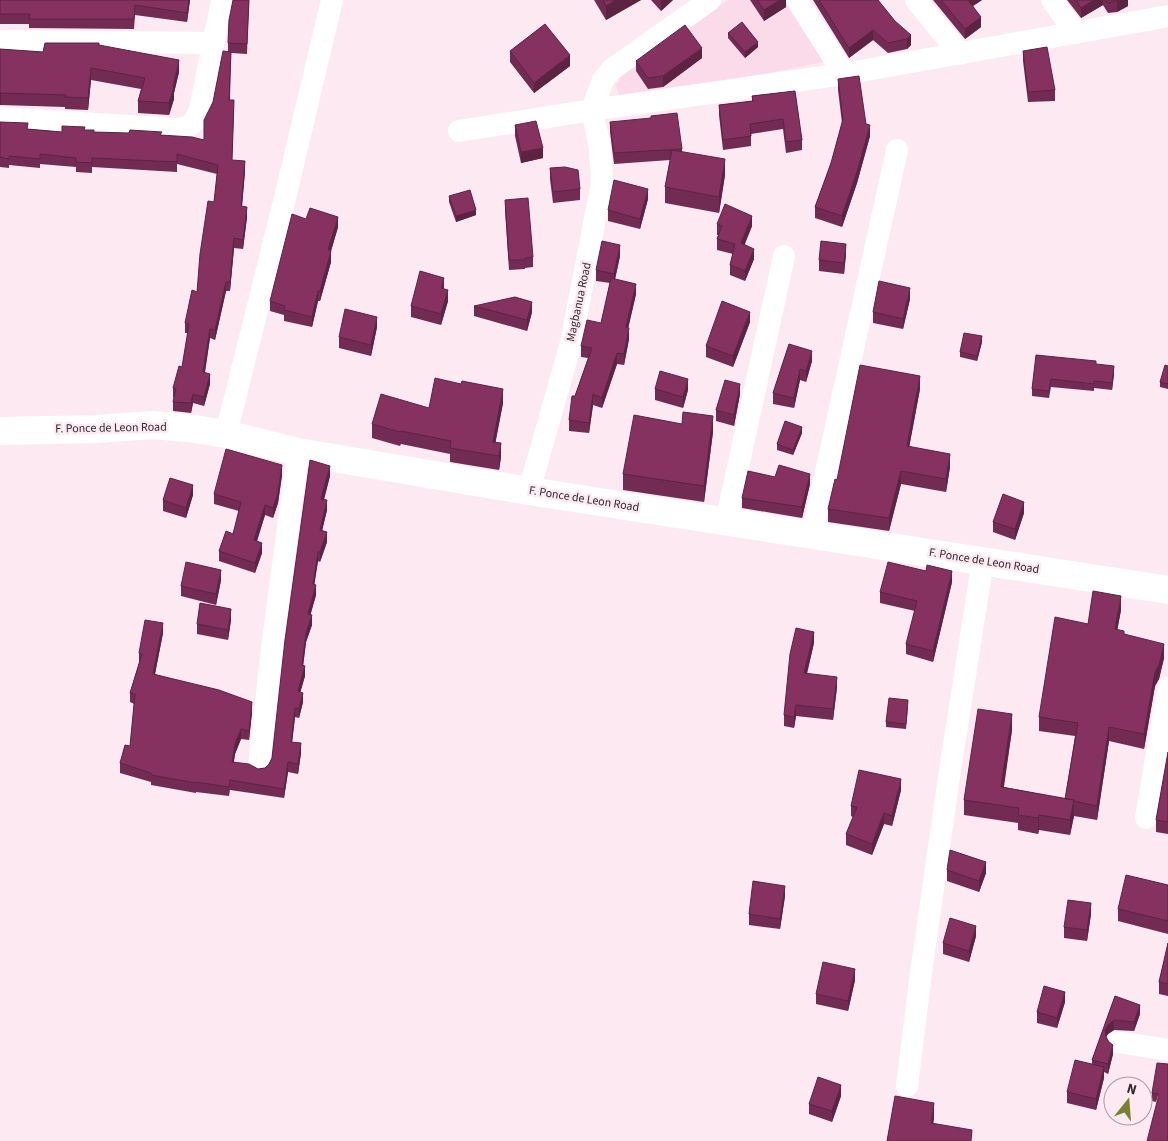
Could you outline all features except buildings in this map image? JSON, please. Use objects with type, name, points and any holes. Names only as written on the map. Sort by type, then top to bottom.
[{"type":"street","points":[[0,118],[176,129],[188,128],[195,121],[200,109],[222,0]]},
{"type":"street","points":[[226,434],[332,0]]},
{"type":"street","points":[[592,110],[603,80],[611,70],[710,0]]},
{"type":"street","points":[[796,0],[844,74]]},
{"type":"street","points":[[916,0],[960,54]]},
{"type":"street","points":[[1052,0],[1076,33]]},
{"type":"street","points":[[1161,0],[1168,12]]},
{"type":"street","points":[[459,131],[844,74],[1168,16]]},
{"type":"street","points":[[0,40],[213,44]]},
{"type":"street","name":"Magbanua Road","points":[[529,490],[570,343],[602,182],[600,148],[592,110]]},
{"type":"street","points":[[812,535],[897,150]]},
{"type":"street","points":[[726,522],[784,256]]},
{"type":"street","name":"F. Ponce de Leon Road","points":[[0,431],[96,429],[152,425],[188,428],[226,434],[298,452],[726,522],[983,560],[1168,590]]},
{"type":"street","points":[[259,766],[272,648],[298,452]]},
{"type":"street","points":[[908,1086],[921,973],[947,787],[983,560]]},
{"type":"street","points":[[1146,818],[1168,688]]},
{"type":"street","points":[[1118,1042],[1168,1050]]},
{"type":"shaded area","points":[[728,0],[790,0],[828,61],[622,102],[616,86],[624,71]]}]
